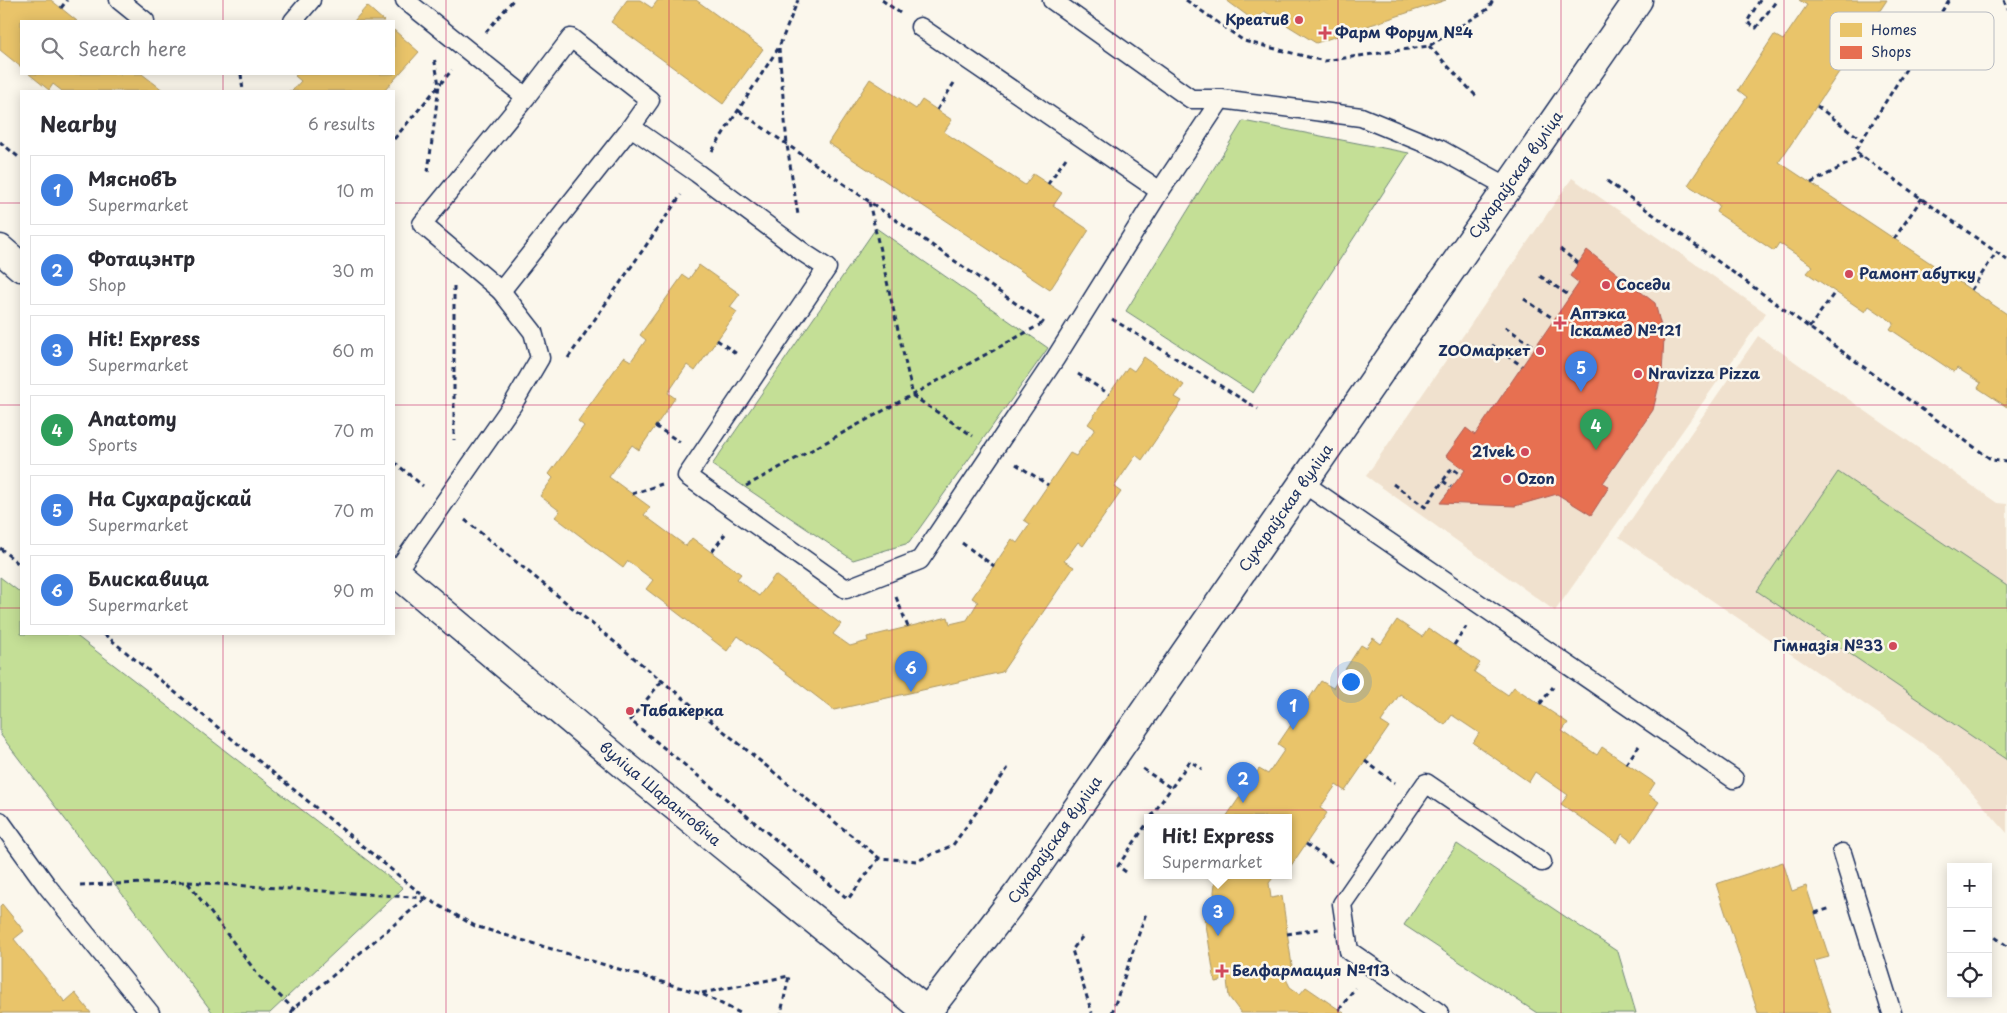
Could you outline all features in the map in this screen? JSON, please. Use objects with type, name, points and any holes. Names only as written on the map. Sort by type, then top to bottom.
[{"type":"main road","name":"Сухараўская вуліца","points":[[927,1013],[1020,891],[1638,0]]},
{"type":"main road","points":[[0,250],[20,266]]},
{"type":"main road","name":"вуліца Шаранговіча","points":[[395,571],[635,774],[927,1013]]},
{"type":"lane","points":[[119,0],[143,20]]},
{"type":"lane","points":[[294,20],[311,0]]},
{"type":"lane","points":[[405,0],[526,96]]},
{"type":"lane","points":[[1052,0],[1191,99],[1220,99],[1360,117],[1439,149],[1508,187]]},
{"type":"lane","points":[[920,27],[1160,191]]},
{"type":"lane","points":[[395,571],[514,404],[540,358],[533,332],[501,291],[422,224],[571,38],[650,100],[631,127],[501,291]]},
{"type":"lane","points":[[631,127],[697,172],[804,253],[827,268],[687,476],[846,589],[920,560],[1055,359],[1220,99]]},
{"type":"lane","points":[[1303,483],[1734,779]]},
{"type":"lane","points":[[1438,1013],[1349,950],[1342,904],[1426,783],[1542,862]]},
{"type":"lane","points":[[0,821],[48,886],[150,1013]]},
{"type":"lane","points":[[1842,852],[1892,1013]]},
{"type":"path","points":[[61,8],[67,0]]},
{"type":"path","points":[[564,364],[739,111],[779,47],[798,0]]},
{"type":"path","points":[[1186,0],[1244,41],[1324,61],[1429,46],[1488,9],[1493,0]]},
{"type":"path","points":[[1760,0],[1747,22],[1756,28],[1777,0]]},
{"type":"path","points":[[1942,12],[1949,0]]},
{"type":"path","points":[[2004,0],[2007,9]]},
{"type":"path","points":[[422,224],[439,84],[426,16]]},
{"type":"path","points":[[1429,46],[1476,96]]},
{"type":"path","points":[[779,47],[787,145],[804,253]]},
{"type":"path","points":[[1906,70],[1855,151],[2007,260]]},
{"type":"path","points":[[241,75],[243,90]]},
{"type":"path","points":[[1816,106],[1862,140]]},
{"type":"path","points":[[739,111],[1044,322]]},
{"type":"path","points":[[0,142],[20,159]]},
{"type":"path","points":[[1811,183],[1862,156]]},
{"type":"path","points":[[1607,181],[1992,460],[2007,462]]},
{"type":"path","points":[[1894,239],[1922,198]]},
{"type":"path","points":[[869,201],[913,396],[1048,485]]},
{"type":"path","points":[[1560,249],[1578,262]]},
{"type":"path","points":[[454,251],[454,488]]},
{"type":"path","points":[[1971,290],[1996,252]]},
{"type":"path","points":[[1540,276],[1570,296]]},
{"type":"path","points":[[1809,328],[1835,292]]},
{"type":"path","points":[[1524,299],[1554,319]]},
{"type":"path","points":[[720,500],[913,396],[1044,322],[1090,305],[1258,409]]},
{"type":"path","points":[[1505,327],[1534,347]]},
{"type":"path","points":[[1492,345],[1522,366]]},
{"type":"path","points":[[1055,359],[1109,394]]},
{"type":"path","points":[[1393,484],[1425,507],[1452,468],[1461,475]]},
{"type":"path","points":[[632,494],[687,476]]},
{"type":"path","points":[[1443,481],[1452,487]]},
{"type":"path","points":[[459,516],[879,858],[918,861],[953,845],[1008,768]]},
{"type":"path","points":[[940,528],[994,566]]},
{"type":"path","points":[[0,548],[20,565]]},
{"type":"path","points":[[105,635],[426,898],[475,926],[702,994],[740,1013]]},
{"type":"path","points":[[661,681],[630,720],[833,886],[848,898],[879,858]]},
{"type":"path","points":[[1153,814],[1190,761],[1202,770]]},
{"type":"path","points":[[1365,762],[1415,799]]},
{"type":"path","points":[[1126,872],[1118,866],[1144,828]]},
{"type":"path","points":[[1306,844],[1358,881]]},
{"type":"path","points":[[48,886],[188,882],[426,898]]},
{"type":"path","points":[[188,882],[260,978],[298,1013]]},
{"type":"path","points":[[291,1013],[294,1008],[426,898]]},
{"type":"path","points":[[1112,1013],[1146,912]]},
{"type":"path","points":[[1992,935],[2007,946]]},
{"type":"path","points":[[1082,937],[1072,950],[1092,1013]]},
{"type":"path","points":[[702,994],[788,976],[781,1013]]},
{"type":"shaded area","points":[[1572,178],[1766,313],[1555,611],[1366,476]]},
{"type":"shaded area","name":"Гімназія №33","points":[[1758,336],[1997,503],[2007,504],[2007,833],[1939,755],[1619,537]]},
{"type":"green space","points":[[1243,121],[1409,153],[1253,393],[1126,311]]},
{"type":"green space","points":[[876,228],[1048,348],[909,543],[853,560],[712,465]]},
{"type":"green space","points":[[1838,472],[2007,586],[2007,760],[1757,591]]},
{"type":"green space","points":[[0,577],[20,592],[20,635],[75,635],[403,888],[270,1013],[213,1013],[0,734]]},
{"type":"green space","points":[[1457,844],[1618,952],[1636,1013],[1537,1013],[1404,925]]},
{"type":"building: Homes","points":[[0,0],[51,0],[76,20],[20,20],[20,66],[0,50]]},
{"type":"building: Homes","points":[[627,0],[640,0],[652,8],[658,0],[696,0],[763,49],[723,104],[611,22]]},
{"type":"building: Homes","points":[[1226,0],[1446,0],[1316,43],[1264,11],[1256,22]]},
{"type":"building: Homes","points":[[1799,0],[1887,0],[1879,12],[1830,12],[1830,70],[1840,70],[1779,162],[2007,314],[2007,407],[1978,388],[1981,383],[1957,368],[1954,372],[1890,329],[1894,323],[1869,306],[1865,312],[1807,273],[1813,266],[1779,243],[1774,251],[1716,212],[1719,205],[1688,185],[1747,97],[1738,90],[1774,35],[1783,40],[1807,5]]},
{"type":"building: Homes","points":[[367,6],[383,20],[355,20]]},
{"type":"building: Homes","points":[[395,31],[419,52],[385,90],[293,90],[301,81],[296,75],[395,75]]},
{"type":"building: Homes","points":[[30,75],[143,75],[163,90],[61,90],[53,84],[49,90]]},
{"type":"building: Homes","points":[[870,79],[916,109],[922,100],[952,120],[944,132],[1025,185],[1033,174],[1062,193],[1053,206],[1089,230],[1050,290],[828,143]]},
{"type":"building: Homes","points":[[699,265],[740,294],[730,307],[737,312],[695,371],[687,365],[668,393],[675,398],[639,450],[632,445],[609,477],[650,507],[644,515],[686,546],[692,538],[741,574],[737,579],[759,596],[775,575],[841,624],[833,634],[850,646],[868,641],[867,637],[948,617],[950,624],[967,620],[978,602],[972,598],[1012,539],[1017,543],[1030,524],[1024,520],[1070,453],[1076,456],[1095,429],[1088,424],[1128,367],[1134,371],[1144,357],[1184,385],[1175,397],[1182,401],[1142,460],[1136,455],[1114,487],[1121,492],[1083,546],[1078,542],[1064,561],[1074,567],[1002,672],[834,710],[738,636],[727,651],[646,589],[653,580],[628,561],[623,568],[555,517],[560,511],[540,496],[553,478],[549,474],[584,426],[578,421],[624,357],[631,361],[646,340],[640,335],[683,275],[689,279]]},
{"type":"building: Homes","points":[[1397,620],[1422,637],[1428,628],[1480,663],[1474,672],[1508,695],[1514,687],[1568,723],[1562,731],[1597,755],[1602,747],[1655,783],[1648,794],[1659,802],[1632,842],[1622,834],[1617,843],[1561,804],[1568,795],[1535,772],[1529,782],[1473,743],[1479,733],[1452,715],[1445,725],[1400,694],[1381,722],[1389,727],[1345,791],[1336,785],[1320,808],[1327,813],[1292,864],[1292,814],[1228,814],[1259,769],[1268,774],[1285,749],[1278,744],[1321,681],[1333,688],[1361,645],[1366,648],[1373,638],[1381,644]]},
{"type":"building: Homes","points":[[1783,862],[1792,891],[1806,886],[1829,957],[1814,961],[1831,1013],[1758,1013],[1716,884]]},
{"type":"building: Homes","points":[[1216,879],[1272,879],[1269,883],[1271,898],[1282,896],[1293,973],[1284,975],[1290,987],[1300,994],[1306,987],[1344,1013],[1241,1013],[1229,997],[1227,980],[1215,982],[1204,912],[1217,910],[1214,892]]},
{"type":"building: Homes","points":[[2,904],[24,931],[14,939],[65,1002],[75,993],[91,1013],[0,1013],[0,906]]},
{"type":"building: Shops","points":[[1587,250],[1655,303],[1664,338],[1662,373],[1653,410],[1603,483],[1609,487],[1591,515],[1557,494],[1515,506],[1440,503],[1465,470],[1446,456],[1466,428],[1475,435],[1579,283],[1570,276]]},
{"type":"place","name":"Креатив","points":[[1299,20]]},
{"type":"place","name":"Фарм Форум №4","points":[[1325,33]]},
{"type":"place","name":"Рамонт абутку","points":[[1849,274]]},
{"type":"place","name":"Соседи","points":[[1606,285]]},
{"type":"place","name":"Аптэка Іскамед №121","points":[[1560,323]]},
{"type":"place","name":"ZOOмаркет","points":[[1540,351]]},
{"type":"place","name":"Nravizza Pizza","points":[[1638,374]]},
{"type":"place","name":"На Сухараўскай","points":[[1581,392]]},
{"type":"place","name":"Anatomy","points":[[1596,450]]},
{"type":"place","name":"21vek","points":[[1525,452]]},
{"type":"place","name":"Ozon","points":[[1507,479]]},
{"type":"place","name":"Гімназія №33","points":[[1893,646]]},
{"type":"place","name":"Блискавица","points":[[911,692]]},
{"type":"place","name":"Табакерка","points":[[630,711]]},
{"type":"place","name":"МясновЪ","points":[[1293,730]]},
{"type":"place","name":"Фотацэнтр","points":[[1243,803]]},
{"type":"place","name":"Hit! Express","points":[[1218,936]]},
{"type":"place","name":"Белфармация №113","points":[[1222,971]]}]
